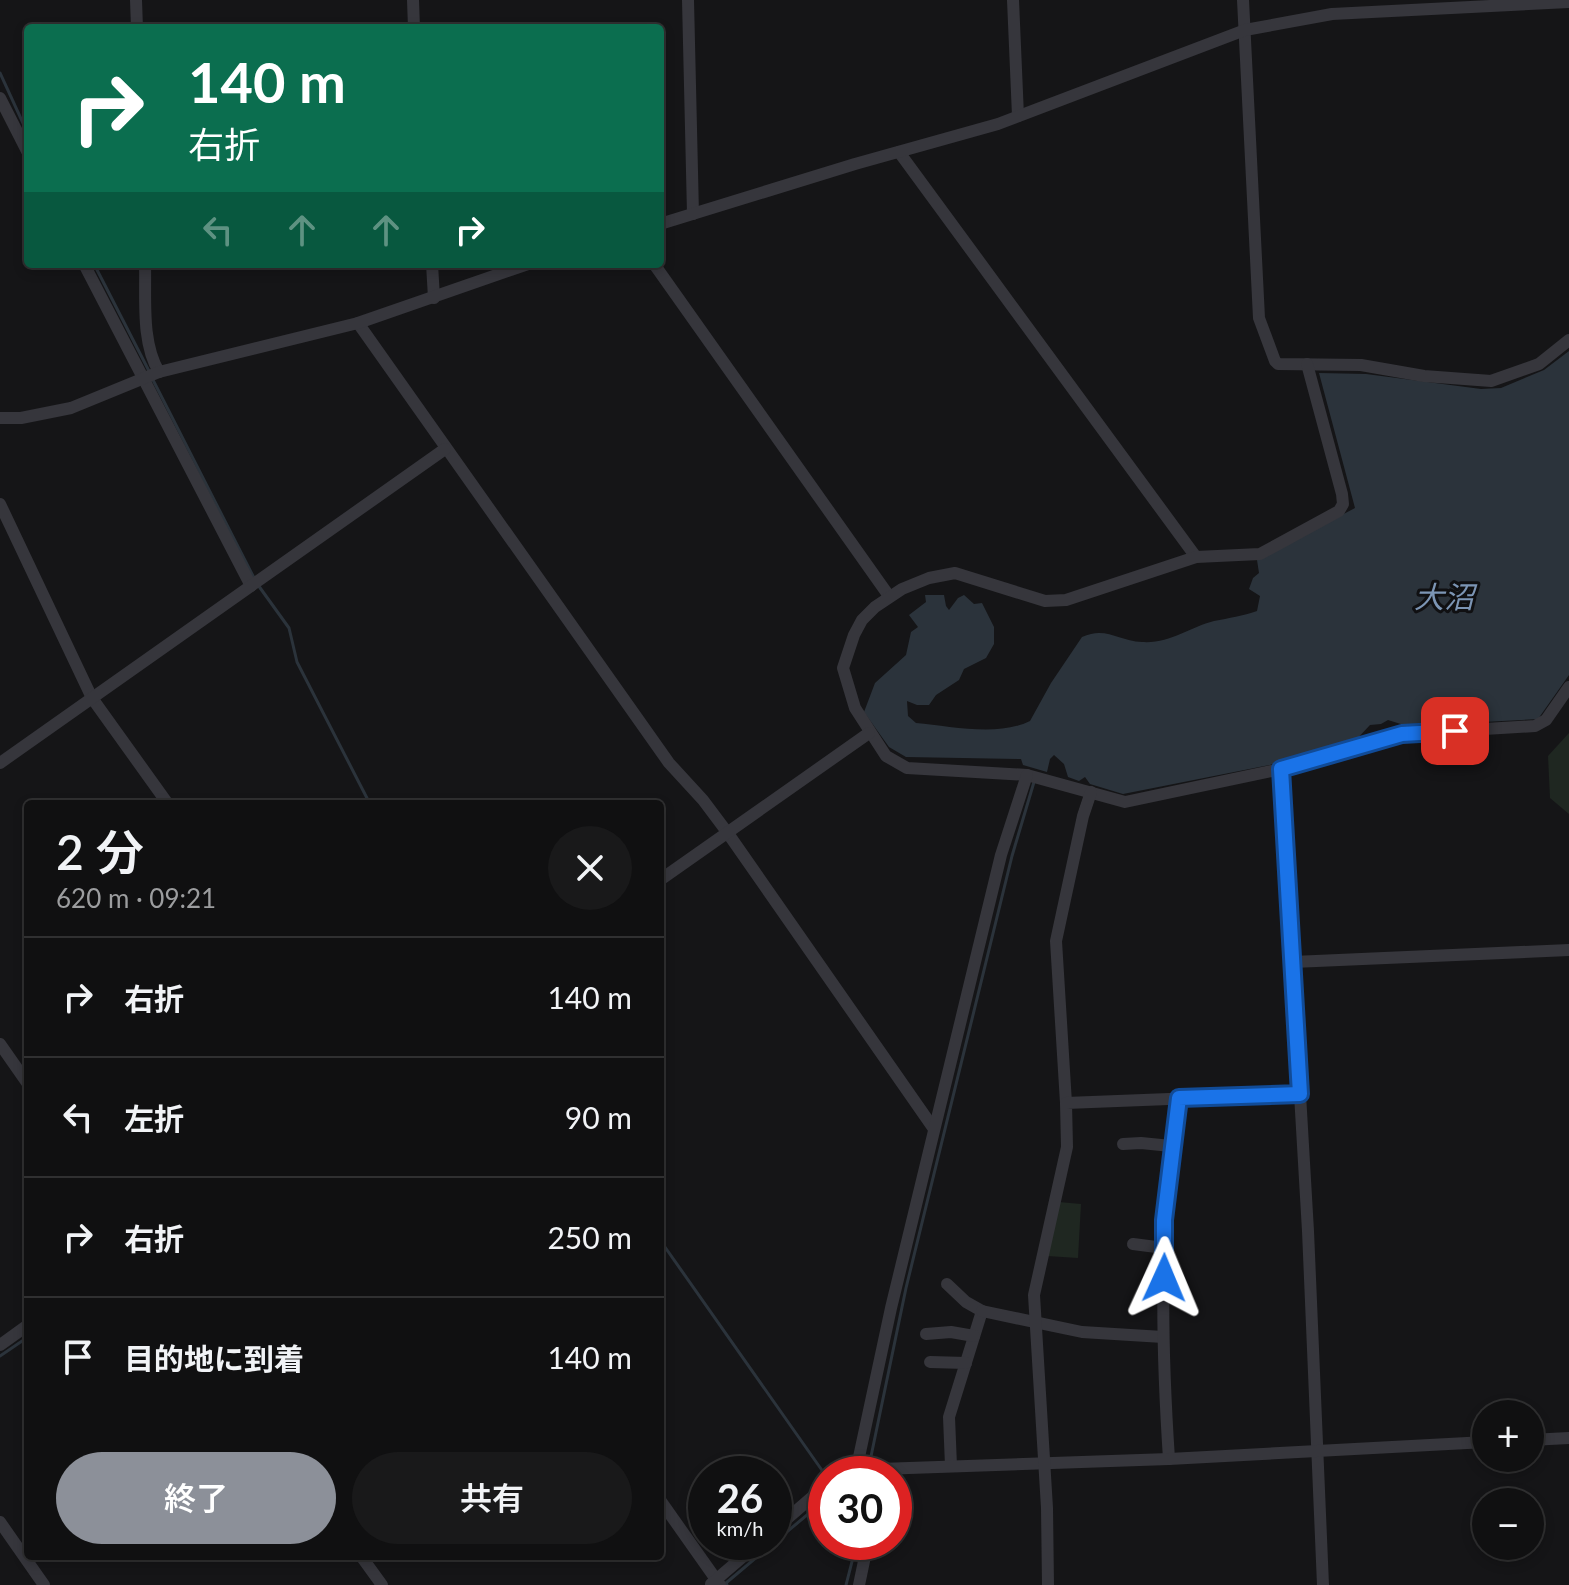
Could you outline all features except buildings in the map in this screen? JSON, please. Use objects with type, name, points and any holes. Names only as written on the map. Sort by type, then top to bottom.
[{"type":"street","points":[[136,0],[137,24]]},
{"type":"street","points":[[413,0],[414,24]]},
{"type":"street","points":[[688,0],[693,214]]},
{"type":"street","points":[[1013,0],[1018,116]]},
{"type":"street","points":[[1243,0],[1259,318],[1275,361],[1278,364],[1361,365],[1424,376],[1491,381],[1539,364],[1569,340]]},
{"type":"street","points":[[664,223],[1018,116],[1245,30],[1332,14],[1569,2]]},
{"type":"street","points":[[0,98],[24,145]]},
{"type":"street","points":[[899,152],[1196,557]]},
{"type":"street","points":[[86,268],[150,376],[255,583]]},
{"type":"street","points":[[145,268],[153,362],[150,376]]},
{"type":"street","points":[[432,268],[434,298]]},
{"type":"street","points":[[0,418],[21,418],[71,408],[150,376],[358,323],[517,268]]},
{"type":"street","points":[[657,268],[889,596]]},
{"type":"street","points":[[358,323],[669,763],[727,832],[934,1129]]},
{"type":"street","points":[[1307,364],[1343,504],[1330,516],[1260,554],[1196,557],[1057,602],[955,573],[929,578],[889,596],[862,620],[845,655],[843,668],[855,708],[886,756],[907,768],[1033,776],[1125,802],[1281,769],[1402,734],[1535,726],[1546,720],[1569,687]]},
{"type":"street","points":[[0,763],[445,449]]},
{"type":"street","points":[[0,504],[92,698],[165,800]]},
{"type":"street","points":[[664,877],[869,733]]},
{"type":"street","points":[[1281,769],[1323,1585]]},
{"type":"street","points":[[868,1456],[934,1129],[1001,855],[1033,776]]},
{"type":"street","points":[[1048,1585],[1034,1295],[1067,1147],[1056,941],[1091,792]]},
{"type":"street","points":[[1293,962],[1569,950]]},
{"type":"street","points":[[0,1044],[24,1078]]},
{"type":"street","points":[[1066,1103],[1300,1094]]},
{"type":"street","points":[[1169,1459],[1163,1337],[1164,1220],[1179,1098]]},
{"type":"street","points":[[1123,1144],[1171,1146]]},
{"type":"street","points":[[1133,1244],[1164,1248]]},
{"type":"street","points":[[947,1284],[966,1302],[982,1311],[1082,1332],[1163,1337]]},
{"type":"street","points":[[951,1466],[949,1417],[982,1311]]},
{"type":"street","points":[[0,1345],[24,1328]]},
{"type":"street","points":[[926,1334],[951,1332],[974,1336]]},
{"type":"street","points":[[930,1362],[966,1363]]},
{"type":"street","points":[[1544,1439],[1569,1438]]},
{"type":"street","points":[[912,1468],[1169,1459],[1472,1443]]},
{"type":"street","points":[[792,1514],[808,1501]]},
{"type":"street","points":[[664,1506],[715,1583],[740,1560]]},
{"type":"street","points":[[0,1522],[24,1556]]},
{"type":"street","points":[[27,1560],[44,1585]]},
{"type":"street","points":[[364,1560],[382,1585]]},
{"type":"street","points":[[859,1585],[864,1560]]},
{"type":"shaded area","points":[[1569,733],[1569,814],[1550,798],[1548,756]]},
{"type":"shaded area","points":[[1059,1202],[1081,1204],[1078,1258],[1047,1256]]},
{"type":"water","name":"大沼","points":[[1569,351],[1569,675],[1538,719],[1407,726],[1388,720],[1370,725],[1355,741],[1284,762],[1123,794],[1090,784],[1085,777],[1079,781],[1068,777],[1064,764],[1054,755],[1047,772],[1023,765],[1021,759],[906,757],[889,747],[864,712],[875,683],[906,655],[911,632],[918,627],[909,615],[926,602],[925,595],[944,595],[949,610],[964,595],[974,604],[982,603],[994,627],[994,644],[986,658],[964,669],[959,680],[936,695],[929,705],[907,701],[908,716],[916,723],[974,729],[1017,726],[1030,721],[1082,637],[1105,633],[1134,641],[1152,642],[1214,621],[1257,611],[1260,596],[1249,589],[1253,578],[1259,573],[1257,560],[1355,508],[1319,373],[1366,374],[1481,389],[1501,388],[1544,370]]},
{"type":"waterway","points":[[0,73],[24,125]]},
{"type":"waterway","points":[[96,268],[149,371]]},
{"type":"waterway","points":[[152,378],[254,578]]},
{"type":"waterway","points":[[258,585],[289,628],[297,662],[368,800]]},
{"type":"waterway","points":[[871,1456],[906,1288],[1012,856],[1034,782]]},
{"type":"waterway","points":[[664,1246],[812,1456]]},
{"type":"waterway","points":[[0,1356],[24,1340]]},
{"type":"waterway","points":[[727,1585],[808,1514]]},
{"type":"waterway","points":[[846,1585],[852,1560]]},
{"type":"route","points":[[1164,1278],[1164,1220],[1179,1098],[1300,1094],[1281,769],[1402,734],[1455,731]]}]
